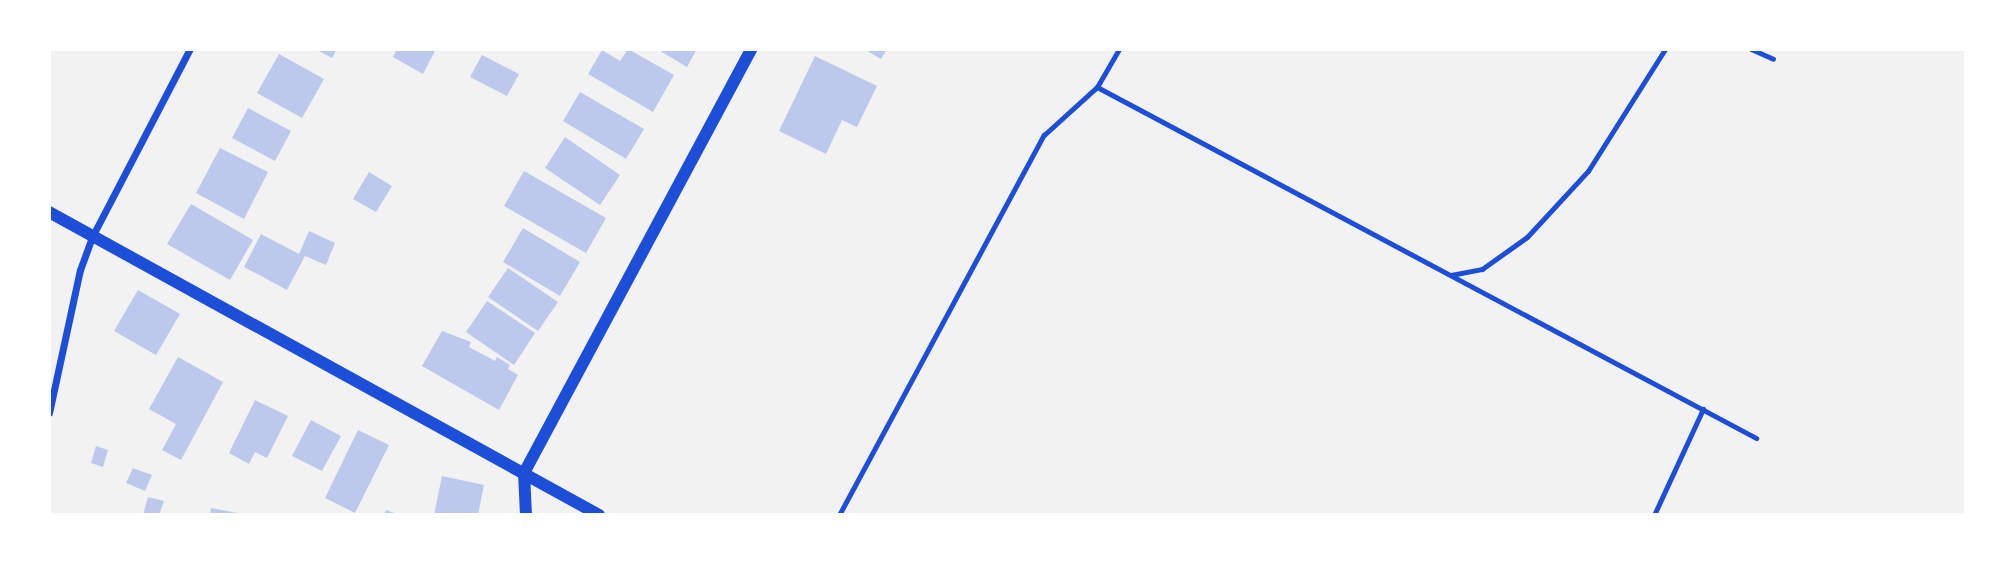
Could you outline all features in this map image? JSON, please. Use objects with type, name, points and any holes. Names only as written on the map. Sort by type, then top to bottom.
[{"type":"street","points":[[49,413],[80,270],[93,235],[190,49]]},
{"type":"street","points":[[526,515],[524,473],[751,49]]},
{"type":"street","points":[[49,212],[599,515]]},
{"type":"lane","points":[[839,515],[1044,135],[1097,87],[1119,49]]},
{"type":"lane","points":[[1451,275],[1482,269],[1528,237],[1588,171],[1665,49]]},
{"type":"lane","points":[[1751,49],[1773,59]]},
{"type":"lane","points":[[1097,87],[1756,438]]},
{"type":"lane","points":[[1654,515],[1703,409]]},
{"type":"building","points":[[315,49],[337,49],[332,58]]},
{"type":"building","points":[[397,49],[436,49],[423,74],[393,57]]},
{"type":"building","points":[[628,49],[674,75],[653,112],[588,74],[602,50],[620,61]]},
{"type":"building","points":[[657,49],[697,49],[687,67]]},
{"type":"building","points":[[864,49],[887,49],[881,59]]},
{"type":"building","points":[[279,54],[324,79],[302,118],[257,93]]},
{"type":"building","points":[[482,55],[519,74],[507,96],[470,77]]},
{"type":"building","points":[[815,56],[877,86],[857,127],[842,120],[826,154],[779,131]]},
{"type":"building","points":[[580,92],[644,129],[626,159],[563,121]]},
{"type":"building","points":[[248,108],[291,131],[275,161],[232,138]]},
{"type":"building","points":[[565,137],[620,175],[600,205],[545,168]]},
{"type":"building","points":[[220,148],[268,172],[244,219],[196,193]]},
{"type":"building","points":[[524,171],[606,218],[586,253],[504,206]]},
{"type":"building","points":[[369,172],[392,186],[376,212],[353,199]]},
{"type":"building","points":[[191,204],[253,240],[230,280],[167,244]]},
{"type":"building","points":[[523,228],[580,262],[560,296],[503,262]]},
{"type":"building","points":[[309,231],[335,243],[326,265],[305,256],[287,290],[244,267],[261,234],[299,254]]},
{"type":"building","points":[[508,268],[558,302],[538,331],[488,297]]},
{"type":"building","points":[[138,290],[180,314],[156,355],[114,331]]},
{"type":"building","points":[[487,301],[535,333],[514,365],[466,332]]},
{"type":"building","points":[[442,331],[471,342],[469,347],[495,361],[497,357],[510,365],[508,369],[518,375],[499,410],[422,366]]},
{"type":"building","points":[[178,357],[223,382],[181,460],[162,450],[176,424],[149,409]]},
{"type":"building","points":[[255,400],[288,416],[267,458],[255,452],[249,464],[229,453]]},
{"type":"building","points":[[311,420],[341,436],[322,471],[292,456]]},
{"type":"building","points":[[358,430],[389,445],[355,513],[325,498]]},
{"type":"building","points":[[96,446],[108,450],[103,467],[91,463]]},
{"type":"building","points":[[133,468],[152,475],[145,491],[126,483]]},
{"type":"building","points":[[442,476],[484,485],[478,515],[434,515]]},
{"type":"building","points":[[148,497],[164,501],[159,515],[143,515]]},
{"type":"building","points":[[211,508],[243,514],[243,515],[210,515]]},
{"type":"building","points":[[386,510],[400,515],[384,515]]}]
